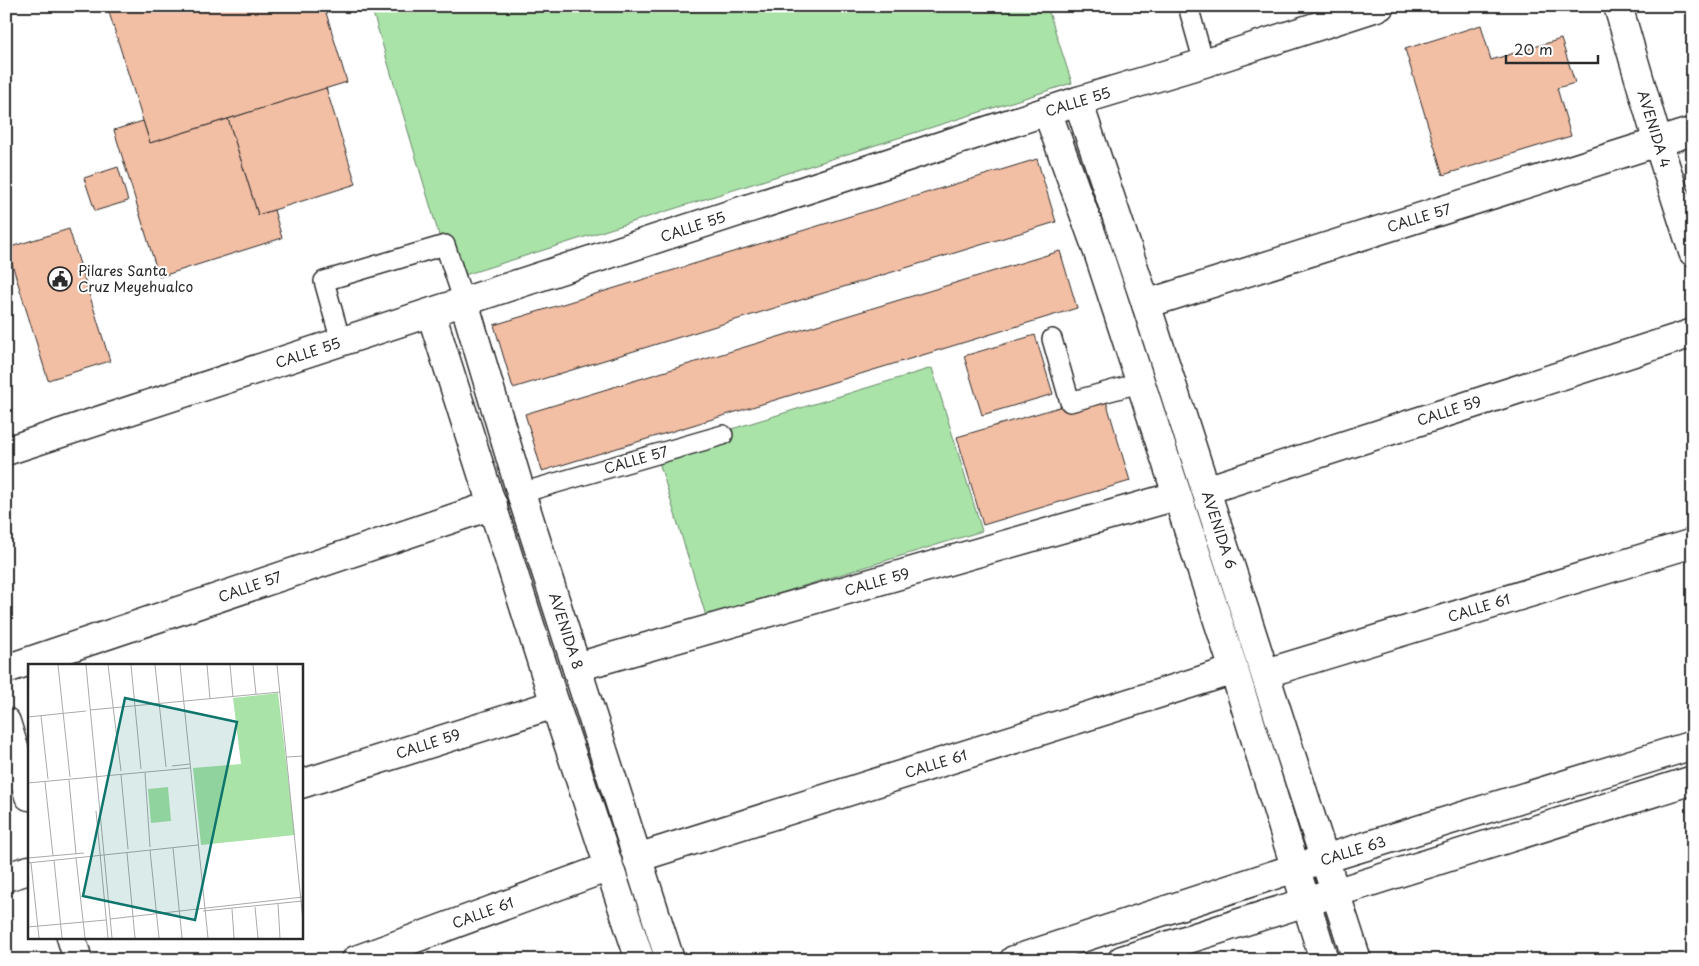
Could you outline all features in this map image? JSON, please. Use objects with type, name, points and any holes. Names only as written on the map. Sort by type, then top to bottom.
[{"type":"street","name":"CALLE 55","points":[[6,451],[1047,111],[1380,6]]},
{"type":"street","name":"AVENIDA 4","points":[[1618,6],[1658,143],[1693,252]]},
{"type":"street","name":"AVENIDA 6","points":[[1078,101],[1266,673],[1357,960]]},
{"type":"street","points":[[1047,111],[1098,255],[1234,670],[1324,960]]},
{"type":"street","name":"CALLE 57","points":[[1146,304],[1693,131]]},
{"type":"street","name":"AVENIDA 8","points":[[464,302],[522,493],[670,960]]},
{"type":"street","points":[[431,313],[555,704],[640,960]]},
{"type":"street","name":"CALLE 59","points":[[1206,490],[1693,333]]},
{"type":"street","name":"CALLE 59","points":[[577,667],[1176,496]]},
{"type":"street","name":"CALLE 57","points":[[6,670],[493,505]]},
{"type":"street","name":"CALLE 61","points":[[1266,673],[1693,543]]},
{"type":"street","name":"CALLE 61","points":[[637,858],[1234,670]]},
{"type":"street","name":"CALLE 59","points":[[302,784],[555,704]]},
{"type":"street","points":[[6,722],[28,793]]},
{"type":"street","name":"CALLE 63","points":[[1014,960],[1295,868],[1693,745]]},
{"type":"street","points":[[1122,960],[1693,780]]},
{"type":"street","name":"CALLE 61","points":[[356,960],[609,867]]},
{"type":"street","points":[[6,877],[28,870]]},
{"type":"street","points":[[71,938],[78,960]]},
{"type":"lane","points":[[1188,6],[1204,63]]},
{"type":"lane","points":[[341,342],[324,281],[445,245],[464,302]]},
{"type":"lane","points":[[1052,339],[1070,402],[1139,383]]},
{"type":"lane","name":"CALLE 57","points":[[522,493],[723,435]]},
{"type":"green space","points":[[371,6],[1047,6],[1072,83],[452,279]]},
{"type":"green space","points":[[932,368],[982,531],[706,616],[656,452]]},
{"type":"building","points":[[107,6],[324,6],[347,82],[150,143]]},
{"type":"building","points":[[1481,25],[1491,60],[1561,39],[1575,83],[1557,88],[1571,136],[1443,175],[1405,49]]},
{"type":"building","points":[[326,88],[356,184],[258,215],[228,119]]},
{"type":"building","points":[[228,119],[258,215],[274,210],[282,238],[159,277],[114,130],[143,121],[150,143]]},
{"type":"building","points":[[1037,159],[1056,222],[513,388],[494,325]]},
{"type":"building","points":[[118,167],[128,201],[95,211],[84,178]]},
{"type":"building","points":[[69,229],[110,361],[48,380],[7,248]]},
{"type":"building","points":[[1060,251],[1077,308],[542,471],[525,414]]},
{"type":"building","points":[[1035,335],[1053,394],[982,415],[964,356]]},
{"type":"building","points":[[1104,394],[1130,481],[983,525],[957,437]]},
{"type":"place","name":"Pilares Santa Cruz Meyehualco","points":[[60,279]]}]
